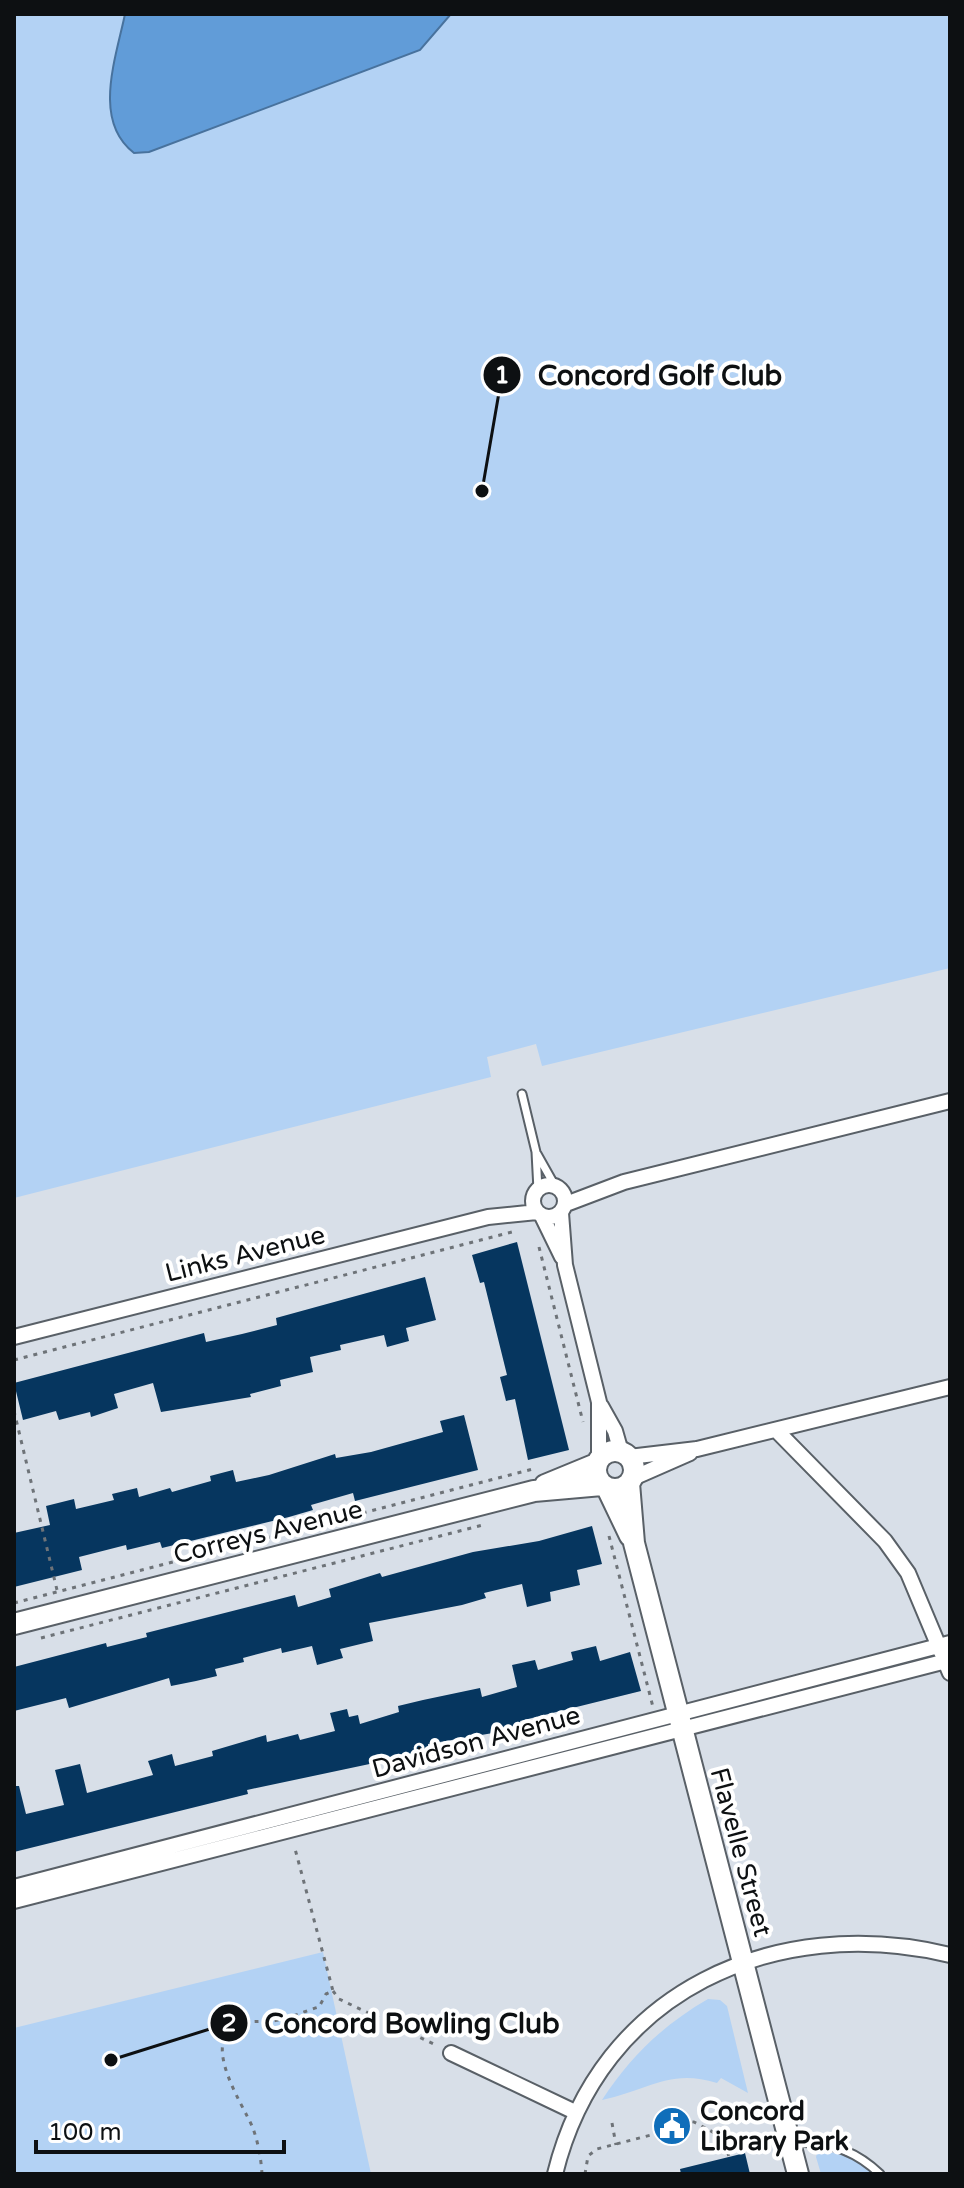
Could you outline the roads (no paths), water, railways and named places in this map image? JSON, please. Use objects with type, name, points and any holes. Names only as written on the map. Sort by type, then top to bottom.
[{"type":"street","points":[[697,1449],[619,1489],[605,1487],[596,1475],[599,1402],[565,1265],[561,1198],[950,1101]]},
{"type":"street","points":[[536,1193],[540,1214],[565,1265]]},
{"type":"street","name":"Links Avenue","points":[[14,1337],[488,1217],[540,1214],[552,1217],[561,1198],[536,1193],[488,1217]]},
{"type":"street","points":[[598,1461],[609,1452],[625,1454],[697,1449],[950,1387]]},
{"type":"street","points":[[599,1402],[634,1467],[631,1481]]},
{"type":"street","points":[[777,1431],[885,1541],[914,1585],[945,1644],[949,1665]]},
{"type":"street","name":"Correys Avenue","points":[[14,1624],[534,1491],[598,1461]]},
{"type":"street","name":"Flavelle Street","points":[[631,1481],[634,1543],[798,2174]]},
{"type":"street","name":"Correys Avenue","points":[[534,1491],[605,1487]]},
{"type":"street","name":"Flavelle Street","points":[[605,1487],[634,1543]]},
{"type":"street","name":"Davidson Avenue","points":[[14,1901],[680,1722],[945,1644]]},
{"type":"street","name":"Davidson Avenue","points":[[14,1887],[680,1722],[949,1665]]},
{"type":"street","points":[[555,2174],[575,2112],[618,2048],[658,2007],[694,1984],[743,1962],[805,1946],[901,1946],[950,1955]]},
{"type":"street","points":[[451,2053],[575,2112]]},
{"type":"lane","points":[[522,1094],[536,1152],[536,1193]]},
{"type":"lane","points":[[536,1152],[561,1198]]},
{"type":"lane","points":[[790,2143],[812,2141],[838,2147],[864,2159],[880,2174]]},
{"type":"water","points":[[125,14],[451,14],[420,50],[149,152],[134,153],[121,140],[110,107],[113,69]]},
{"type":"place","name":"Concord Golf Club","points":[[482,491]]},
{"type":"place","name":"Concord Bowling Club","points":[[111,2060]]},
{"type":"place","name":"Concord Library Park","points":[[672,2126]]}]
